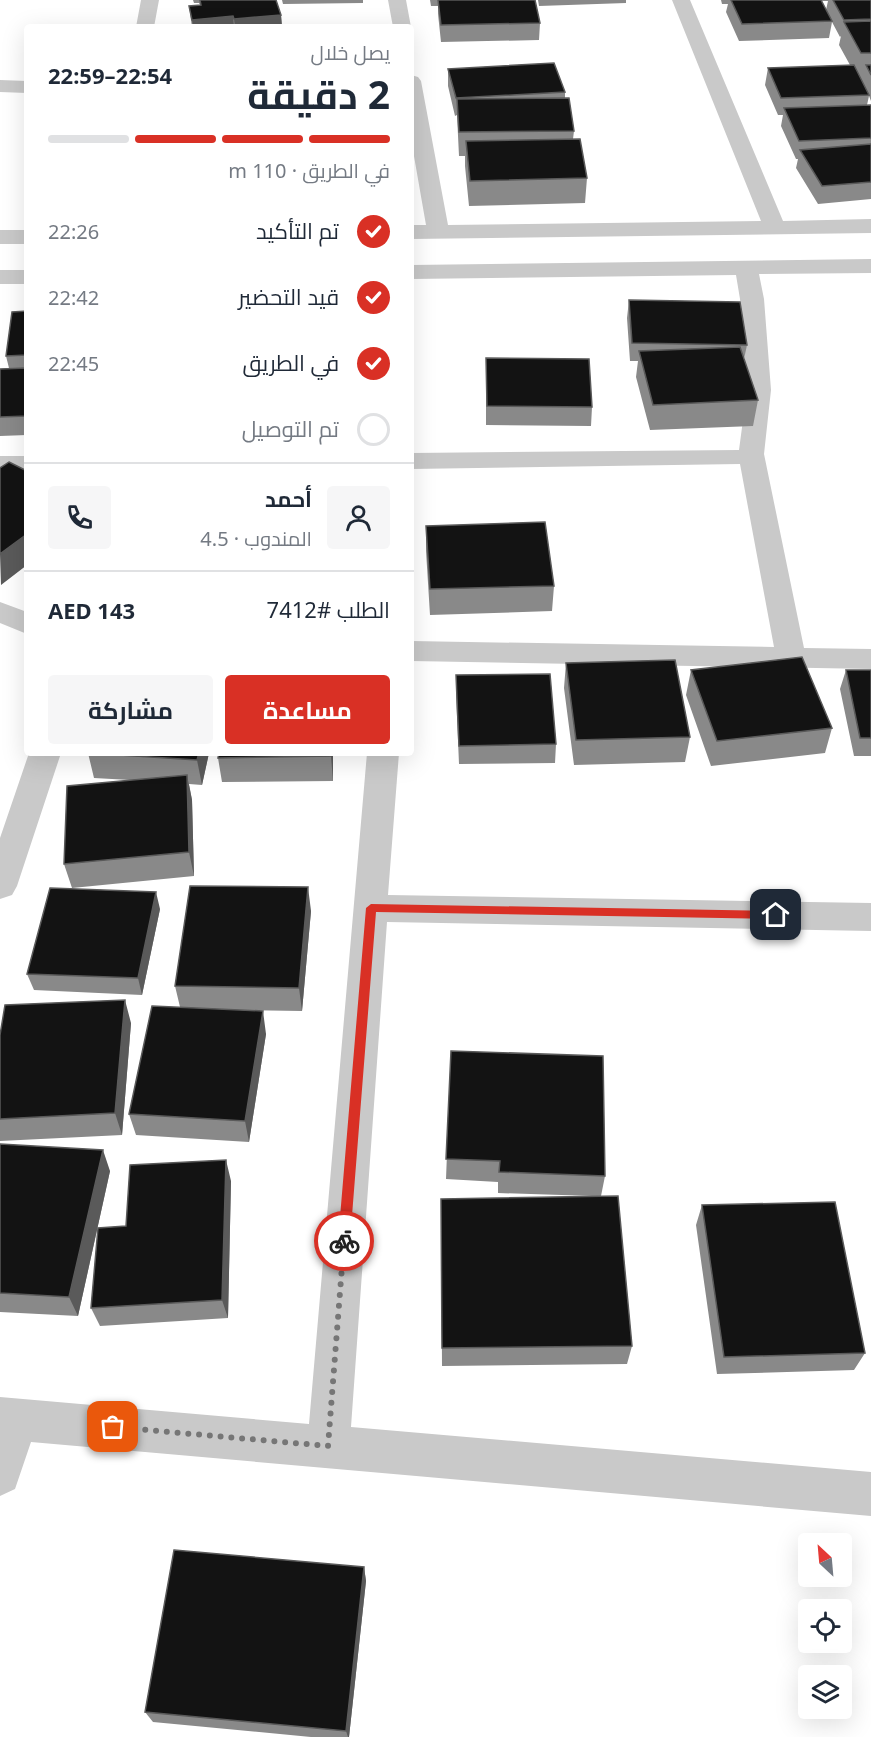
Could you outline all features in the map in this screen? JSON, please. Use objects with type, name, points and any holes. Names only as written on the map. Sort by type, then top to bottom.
[{"type":"street","points":[[146,24],[150,0]]},
{"type":"street","points":[[397,0],[401,24]]},
{"type":"street","points":[[681,0],[775,228]]},
{"type":"street","points":[[0,86],[24,87]]},
{"type":"street","points":[[414,101],[438,232]]},
{"type":"street","points":[[414,232],[871,226]]},
{"type":"street","points":[[0,237],[24,237]]},
{"type":"street","points":[[414,272],[871,267]]},
{"type":"street","points":[[746,268],[752,298],[759,390],[751,454],[791,657]]},
{"type":"street","points":[[0,277],[24,277]]},
{"type":"street","points":[[414,461],[735,456]]},
{"type":"street","points":[[0,464],[24,464]]},
{"type":"street","points":[[0,612],[24,623]]},
{"type":"street","points":[[414,651],[871,658]]},
{"type":"street","points":[[0,886],[44,756]]},
{"type":"street","points":[[328,1446],[383,756]]},
{"type":"street","points":[[371,908],[871,916]]},
{"type":"street","points":[[0,1474],[9,1418],[871,1494]]},
{"type":"building","points":[[200,0],[276,0],[281,15],[192,20],[189,6],[201,5]]},
{"type":"building","points":[[438,0],[535,0],[540,23],[441,25]]},
{"type":"building","points":[[731,0],[821,0],[832,21],[742,24]]},
{"type":"building","points":[[833,0],[871,0],[871,19],[844,20]]},
{"type":"building","points":[[871,21],[871,53],[861,53],[844,22]]},
{"type":"building","points":[[554,63],[565,92],[456,98],[448,69]]},
{"type":"building","points":[[854,65],[869,95],[781,98],[768,68]]},
{"type":"building","points":[[866,65],[871,65],[871,75]]},
{"type":"building","points":[[569,98],[574,131],[459,132],[457,99]]},
{"type":"building","points":[[871,105],[871,138],[799,141],[784,108]]},
{"type":"building","points":[[580,139],[587,178],[470,181],[466,141]]},
{"type":"building","points":[[871,144],[871,182],[822,186],[800,150]]},
{"type":"building","points":[[629,300],[740,302],[747,345],[632,343]]},
{"type":"building","points":[[24,311],[24,355],[6,356],[12,312]]},
{"type":"building","points":[[740,347],[758,400],[653,405],[639,351]]},
{"type":"building","points":[[486,358],[589,359],[592,407],[487,406]]},
{"type":"building","points":[[24,368],[24,416],[0,417],[0,369]]},
{"type":"building","points":[[9,462],[24,470],[24,536],[0,554],[0,468]]},
{"type":"building","points":[[545,522],[554,586],[430,589],[426,526]]},
{"type":"building","points":[[802,657],[832,728],[717,741],[691,670]]},
{"type":"building","points":[[675,660],[690,737],[576,740],[566,663]]},
{"type":"building","points":[[846,670],[871,670],[871,738],[860,738]]},
{"type":"building","points":[[550,674],[556,744],[459,746],[456,675]]},
{"type":"building","points":[[135,756],[198,756],[197,760]]},
{"type":"building","points":[[218,756],[331,756],[218,758]]},
{"type":"building","points":[[187,775],[189,852],[64,864],[67,786]]},
{"type":"building","points":[[190,886],[308,887],[299,988],[175,986]]},
{"type":"building","points":[[50,888],[156,892],[138,978],[27,974]]},
{"type":"building","points":[[125,1000],[115,1113],[0,1119],[0,1035],[5,1005]]},
{"type":"building","points":[[152,1006],[263,1011],[245,1121],[129,1114]]},
{"type":"building","points":[[451,1051],[603,1056],[605,1176],[499,1172],[500,1161],[446,1159]]},
{"type":"building","points":[[0,1144],[103,1150],[69,1297],[0,1293]]},
{"type":"building","points":[[226,1160],[222,1300],[91,1308],[98,1228],[126,1226],[130,1165]]},
{"type":"building","points":[[618,1196],[632,1346],[442,1348],[441,1199]]},
{"type":"building","points":[[835,1202],[865,1353],[724,1357],[702,1205]]},
{"type":"building","points":[[174,1550],[364,1567],[346,1731],[145,1712]]},
{"type":"way so far","points":[[113,1427],[328,1446],[344,1241]]},
{"type":"route","points":[[344,1241],[371,908],[776,915]]}]
